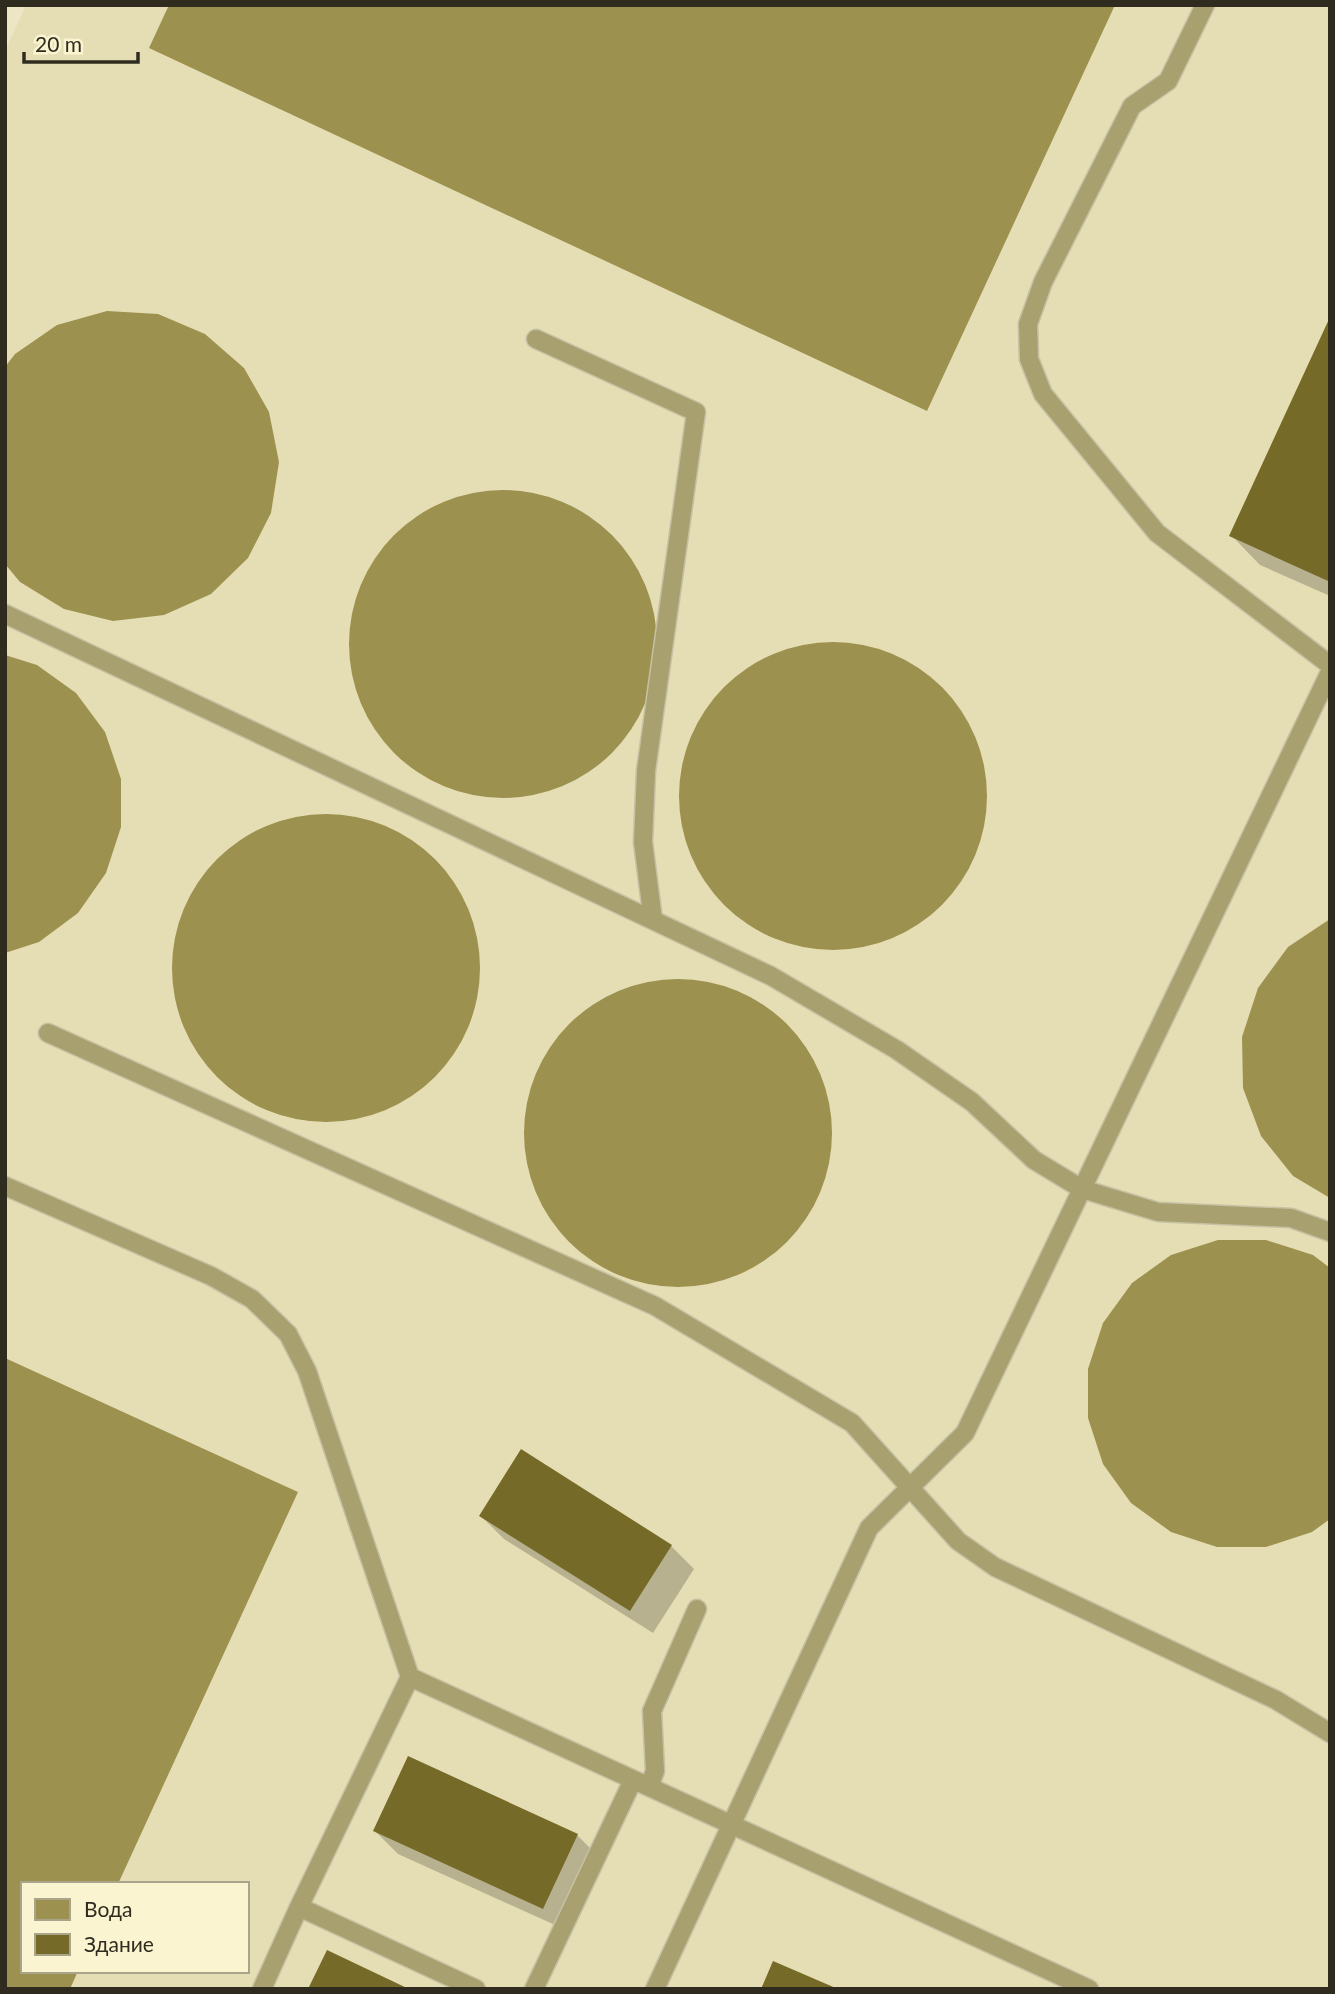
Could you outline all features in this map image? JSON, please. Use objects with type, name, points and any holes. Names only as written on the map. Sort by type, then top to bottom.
[{"type":"lane","points":[[1205,5],[1168,81],[1132,106],[1043,282],[1028,324],[1029,359],[1043,394],[1157,533],[1330,665]]},
{"type":"lane","points":[[536,339],[696,412],[646,771],[643,842],[653,920]]},
{"type":"lane","points":[[5,614],[771,976],[897,1050],[972,1102],[1034,1160],[1082,1189],[1158,1212],[1291,1218],[1330,1232]]},
{"type":"lane","points":[[655,1989],[869,1528],[965,1433],[1330,672]]},
{"type":"lane","points":[[48,1033],[655,1307],[852,1423],[958,1541],[995,1567],[1276,1700],[1330,1733]]},
{"type":"lane","points":[[5,1186],[211,1276],[252,1299],[288,1334],[307,1371],[410,1677],[262,1989]]},
{"type":"lane","points":[[534,1989],[641,1784],[655,1771],[652,1711],[697,1609]]},
{"type":"lane","points":[[410,1677],[1088,1989]]},
{"type":"lane","points":[[299,1907],[476,1989]]},
{"type":"shaded area","points":[[26,5],[1330,5],[1330,1989],[5,1989],[5,51]]},
{"type":"water","points":[[169,5],[1115,5],[927,411],[149,48]]},
{"type":"water","points":[[107,311],[158,314],[205,334],[244,368],[269,412],[279,462],[271,513],[248,558],[211,594],[164,615],[113,621],[64,609],[20,582],[5,564],[5,367],[15,354],[57,325]]},
{"type":"water","points":[[503,490],[533,493],[562,502],[589,516],[612,535],[631,558],[645,585],[654,614],[657,644],[654,674],[645,703],[631,730],[612,753],[589,772],[562,786],[533,795],[503,798],[473,795],[444,786],[417,772],[394,753],[375,730],[361,703],[352,674],[349,644],[352,614],[361,585],[375,558],[394,535],[417,516],[444,502],[473,493]]},
{"type":"water","points":[[833,642],[863,645],[892,654],[919,668],[942,687],[961,710],[975,737],[984,766],[987,796],[984,826],[975,855],[961,882],[942,905],[919,924],[892,938],[863,947],[833,950],[803,947],[774,938],[747,924],[724,905],[705,882],[691,855],[682,826],[679,796],[682,766],[691,737],[705,710],[724,687],[747,668],[774,654],[803,645]]},
{"type":"water","points":[[5,655],[37,665],[76,693],[105,732],[121,779],[121,827],[106,873],[78,913],[39,942],[5,953]]},
{"type":"water","points":[[326,814],[371,820],[399,832],[435,859],[462,895],[474,923],[480,968],[474,1013],[462,1041],[435,1077],[399,1104],[371,1116],[326,1122],[281,1116],[253,1104],[217,1077],[190,1041],[178,1013],[172,968],[178,923],[190,895],[217,859],[253,832],[281,820]]},
{"type":"water","points":[[1330,919],[1330,1198],[1293,1176],[1261,1136],[1243,1088],[1242,1037],[1258,988],[1288,947]]},
{"type":"water","points":[[678,979],[708,982],[737,991],[764,1005],[787,1024],[806,1047],[820,1074],[829,1103],[832,1133],[829,1163],[820,1192],[806,1219],[787,1242],[764,1261],[737,1275],[708,1284],[678,1287],[648,1284],[619,1275],[592,1261],[569,1242],[550,1219],[536,1192],[527,1163],[524,1133],[527,1103],[536,1074],[550,1047],[569,1024],[592,1005],[619,991],[648,982]]},
{"type":"water","points":[[1218,1240],[1266,1240],[1313,1255],[1330,1268],[1330,1519],[1312,1532],[1266,1547],[1217,1547],[1171,1532],[1131,1503],[1103,1464],[1088,1418],[1088,1369],[1103,1323],[1132,1283],[1171,1255]]},
{"type":"water","points":[[5,1358],[298,1492],[119,1882],[21,1882],[21,1973],[77,1973],[70,1989],[5,1989]]},
{"type":"building","points":[[1330,317],[1330,578],[1328,581],[1229,536]]},
{"type":"building","points":[[521,1449],[672,1545],[630,1611],[479,1516]]},
{"type":"building","points":[[408,1756],[578,1834],[543,1909],[373,1831]]},
{"type":"building","points":[[327,1950],[409,1989],[308,1989]]},
{"type":"building","points":[[773,1961],[838,1989],[761,1989]]}]
